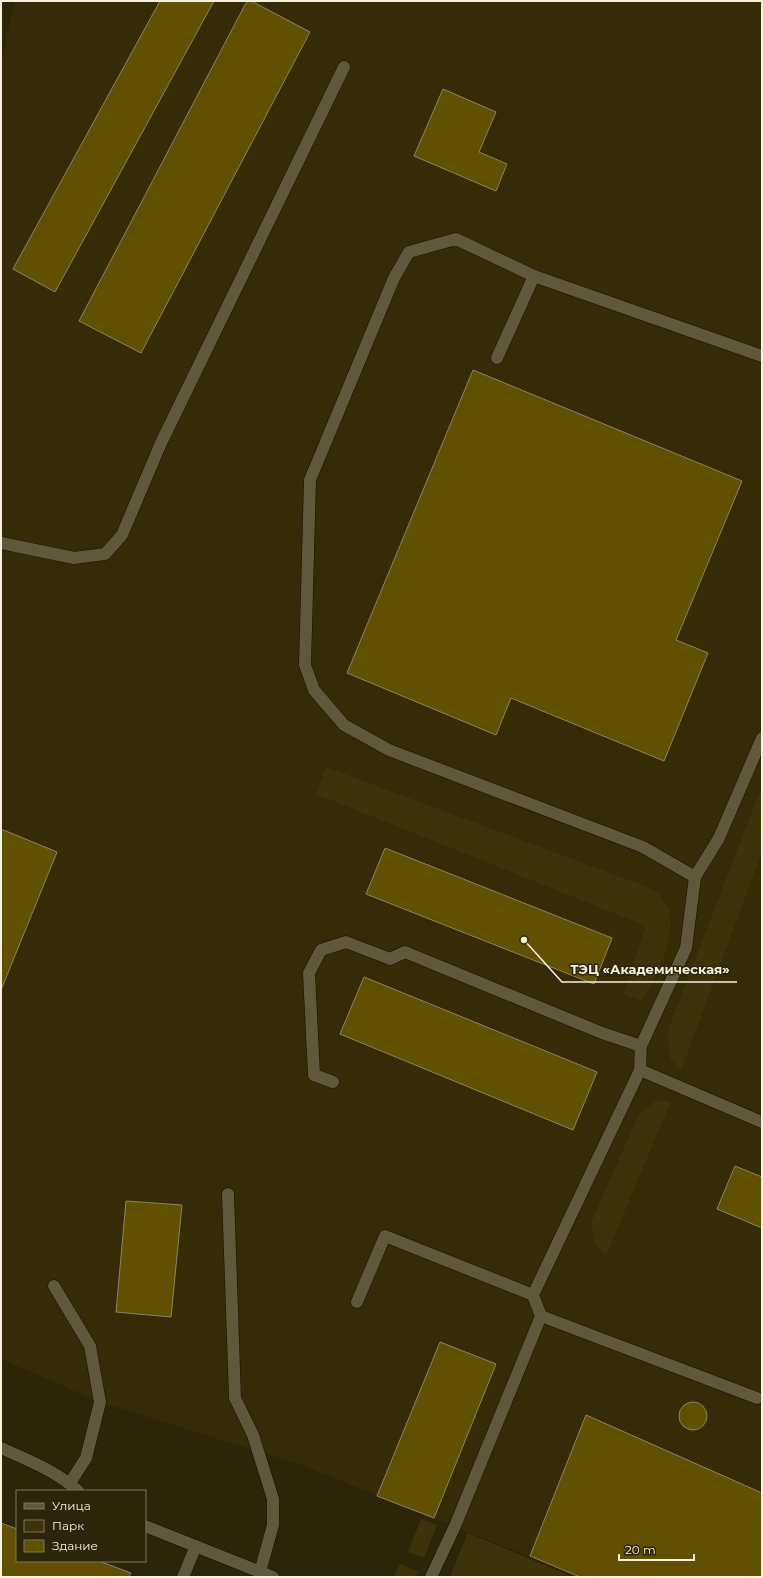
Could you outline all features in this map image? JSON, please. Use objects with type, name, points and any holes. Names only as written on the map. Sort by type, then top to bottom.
[{"type":"street","points":[[1,543],[74,558],[105,554],[122,535],[161,443],[344,67]]},
{"type":"street","points":[[695,877],[643,847],[389,750],[344,725],[314,690],[305,665],[310,480],[394,278],[409,252],[456,239],[534,276],[762,356]]},
{"type":"street","points":[[497,358],[534,276]]},
{"type":"street","points":[[432,1577],[455,1526],[541,1316],[533,1295],[640,1070],[642,1046],[686,948],[695,877],[719,838],[762,738]]},
{"type":"street","points":[[333,1082],[314,1075],[309,973],[320,950],[346,942],[390,959],[405,952],[602,1033],[642,1046]]},
{"type":"street","points":[[640,1070],[762,1122]]},
{"type":"street","points":[[228,1194],[235,1398],[253,1435],[273,1500],[273,1525],[260,1572]]},
{"type":"street","points":[[357,1302],[385,1236],[533,1295]]},
{"type":"street","points":[[1,1448],[42,1466],[74,1487],[86,1458],[100,1402],[90,1346],[54,1286]]},
{"type":"street","points":[[541,1316],[757,1398]]},
{"type":"street","points":[[146,1526],[273,1577]]},
{"type":"street","points":[[183,1577],[196,1546]]},
{"type":"shaded area","points":[[15,1],[762,1],[762,1577],[580,1577],[302,1465],[100,1402],[1,1359],[1,61]]},
{"type":"green space","points":[[326,767],[658,891],[669,911],[671,921],[670,932],[663,958],[647,993],[641,1001],[623,994],[646,926],[316,794]]},
{"type":"green space","points":[[762,786],[762,852],[681,1070],[670,1058],[668,1030]]},
{"type":"green space","points":[[656,1101],[671,1101],[606,1256],[594,1243],[591,1223],[639,1114]]},
{"type":"green space","points":[[421,1519],[437,1525],[424,1558],[408,1552]]},
{"type":"green space","points":[[468,1533],[573,1577],[453,1577],[451,1574]]},
{"type":"green space","points":[[400,1564],[419,1572],[415,1577],[394,1577]]},
{"type":"building","points":[[160,1],[214,1],[55,292],[13,269]]},
{"type":"building","points":[[247,1],[251,1],[310,32],[141,353],[79,321]]},
{"type":"building","points":[[443,89],[496,112],[479,152],[507,164],[496,191],[414,156]]},
{"type":"building","points":[[473,370],[742,481],[676,640],[708,653],[664,761],[511,698],[496,735],[347,673]]},
{"type":"building","points":[[1,829],[57,852],[1,990]]},
{"type":"building","points":[[385,848],[612,938],[594,984],[366,894]]},
{"type":"building","points":[[364,977],[597,1072],[573,1130],[340,1034]]},
{"type":"building","points":[[735,1166],[762,1177],[762,1228],[717,1209]]},
{"type":"building","points":[[126,1201],[182,1205],[171,1317],[116,1312]]},
{"type":"building","points":[[440,1342],[496,1364],[434,1518],[377,1496]]},
{"type":"building","points":[[693,1402],[703,1406],[707,1416],[703,1426],[693,1430],[683,1426],[679,1416],[683,1406]]},
{"type":"building","points":[[586,1415],[762,1493],[762,1577],[580,1577],[530,1556]]},
{"type":"building","points":[[1,1523],[16,1529],[16,1562],[102,1562],[131,1573],[129,1577],[1,1577]]},
{"type":"place","name":"ТЭЦ «Академическая»","points":[[524,940]]}]
